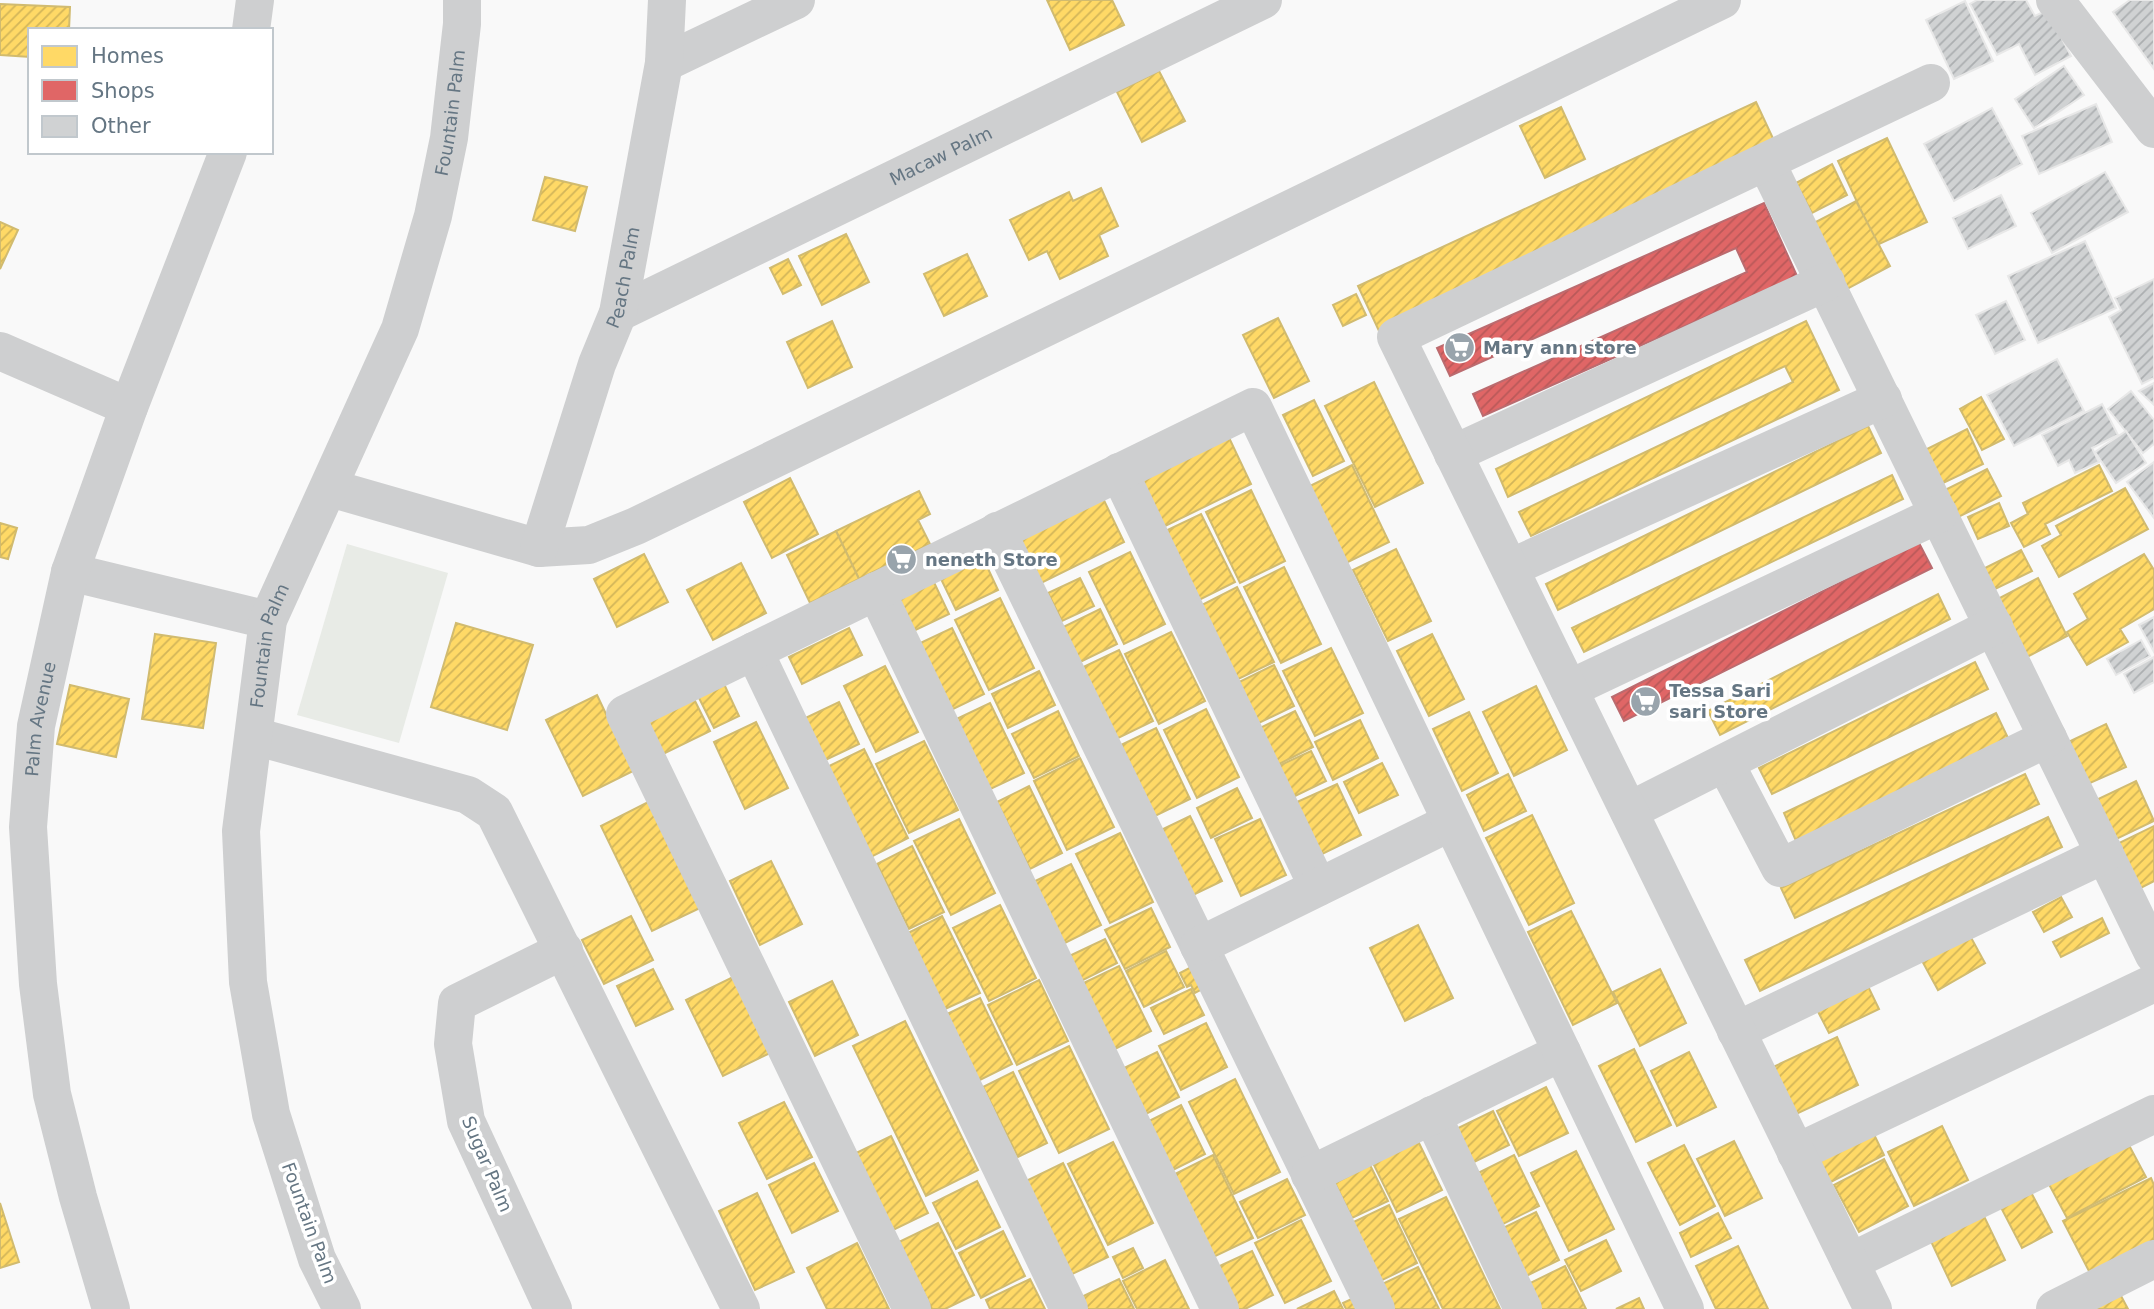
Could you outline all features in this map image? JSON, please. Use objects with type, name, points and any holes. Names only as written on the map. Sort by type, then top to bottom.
[{"type":"street","points":[[251,28],[255,0]]},
{"type":"street","name":"Fountain Palm","points":[[342,1309],[317,1259],[271,1114],[248,982],[241,831],[268,620],[400,329],[433,216],[449,138],[462,24],[462,0]]},
{"type":"street","name":"Peach Palm","points":[[540,548],[597,364],[618,313],[664,63],[667,0]]},
{"type":"street","points":[[664,63],[796,0]]},
{"type":"street","name":"Macaw Palm","points":[[618,313],[1263,0]]},
{"type":"street","points":[[330,488],[540,548],[589,545],[636,526],[1722,0]]},
{"type":"street","points":[[2055,0],[2154,129]]},
{"type":"street","points":[[1873,1309],[1396,337],[1931,83]]},
{"type":"street","name":"Palm Avenue","points":[[111,1309],[78,1197],[52,1094],[38,984],[28,827],[36,726],[70,572],[227,154]]},
{"type":"street","points":[[1766,162],[2154,955]]},
{"type":"street","points":[[1453,454],[1826,282]]},
{"type":"street","points":[[0,351],[130,407]]},
{"type":"street","points":[[1510,568],[1883,399]]},
{"type":"street","points":[[912,1309],[625,714],[1253,407],[1685,1309]]},
{"type":"street","points":[[1119,472],[1318,887]]},
{"type":"street","points":[[1569,689],[1939,514]]},
{"type":"street","points":[[997,531],[1376,1309]]},
{"type":"street","points":[[70,572],[268,620]]},
{"type":"street","points":[[876,591],[1220,1309]]},
{"type":"street","points":[[1629,811],[1994,626]]},
{"type":"street","points":[[754,651],[1069,1309]]},
{"type":"street","points":[[254,736],[468,795],[494,812],[741,1309]]},
{"type":"street","points":[[1725,763],[1780,868],[2048,738]]},
{"type":"street","points":[[1199,946],[1451,822]]},
{"type":"street","points":[[1736,1031],[2105,854]]},
{"type":"street","name":"Sugar Palm","points":[[552,1309],[466,1121],[453,1044],[457,1003],[564,950]]},
{"type":"street","points":[[1796,1153],[2154,984]]},
{"type":"street","points":[[1310,1175],[1562,1052]]},
{"type":"street","points":[[1850,1262],[2154,1114]]},
{"type":"street","points":[[1432,1115],[1523,1309]]},
{"type":"street","points":[[2055,1309],[2154,1259]]},
{"type":"shaded area","points":[[347,544],[448,573],[399,743],[297,715]]},
{"type":"building: Homes","points":[[1047,0],[1112,0],[1124,25],[1070,50]]},
{"type":"building: Homes","points":[[0,4],[70,7],[69,28],[28,28],[28,57],[0,55]]},
{"type":"building: Homes","points":[[1159,71],[1185,121],[1142,142],[1117,92]]},
{"type":"building: Homes","points":[[1756,102],[1777,147],[1379,331],[1358,286]]},
{"type":"building: Homes","points":[[1561,107],[1585,159],[1545,178],[1520,126]]},
{"type":"building: Homes","points":[[1887,138],[1927,222],[1877,245],[1838,161]]},
{"type":"building: Homes","points":[[1832,164],[1847,195],[1812,213],[1796,183]]},
{"type":"building: Homes","points":[[545,177],[587,187],[575,231],[533,220]]},
{"type":"building: Homes","points":[[1101,188],[1118,226],[1099,235],[1108,256],[1060,279],[1047,251],[1029,260],[1010,220],[1069,192],[1073,201]]},
{"type":"building: Homes","points":[[1856,201],[1890,266],[1847,289],[1812,224]]},
{"type":"building: Homes","points":[[0,222],[18,230],[0,269]]},
{"type":"building: Homes","points":[[846,234],[869,282],[822,305],[799,256]]},
{"type":"building: Homes","points":[[967,254],[987,296],[944,316],[924,274]]},
{"type":"building: Homes","points":[[788,259],[801,285],[783,294],[770,268]]},
{"type":"building: Homes","points":[[1356,294],[1366,315],[1343,326],[1333,305]]},
{"type":"building: Homes","points":[[1278,318],[1309,381],[1274,398],[1243,335]]},
{"type":"building: Homes","points":[[832,321],[852,367],[808,388],[787,342]]},
{"type":"building: Homes","points":[[1806,321],[1839,390],[1531,536],[1519,512],[1793,382],[1785,366],[1508,497],[1496,469]]},
{"type":"building: Homes","points":[[1374,382],[1423,483],[1375,507],[1325,406]]},
{"type":"building: Homes","points":[[1981,397],[2004,439],[1982,450],[1960,409]]},
{"type":"building: Homes","points":[[1314,400],[1344,461],[1313,476],[1283,415]]},
{"type":"building: Homes","points":[[1223,425],[1251,484],[1153,532],[1124,473]]},
{"type":"building: Homes","points":[[1868,426],[1881,453],[1558,610],[1546,584]]},
{"type":"building: Homes","points":[[1967,429],[1983,464],[1939,485],[1923,451]]},
{"type":"building: Homes","points":[[1352,465],[1389,542],[1346,563],[1308,487]]},
{"type":"building: Homes","points":[[2099,465],[2112,491],[2045,524],[2050,534],[2024,547],[2011,523],[2028,514],[2023,503]]},
{"type":"building: Homes","points":[[1987,469],[2001,496],[1948,522],[1935,495]]},
{"type":"building: Homes","points":[[1892,475],[1903,499],[1584,652],[1572,628]]},
{"type":"building: Homes","points":[[790,478],[818,534],[772,558],[744,502]]},
{"type":"building: Homes","points":[[2125,488],[2148,529],[2059,577],[2042,546],[2061,535],[2056,526]]},
{"type":"building: Homes","points":[[1251,490],[1285,561],[1240,583],[1206,512]]},
{"type":"building: Homes","points":[[919,491],[930,514],[918,520],[930,544],[859,579],[836,531]]},
{"type":"building: Homes","points":[[1100,492],[1124,542],[1031,588],[1006,538]]},
{"type":"building: Homes","points":[[1999,503],[2009,526],[1978,539],[1968,517]]},
{"type":"building: Homes","points":[[1201,514],[1235,582],[1191,604],[1157,535]]},
{"type":"building: Homes","points":[[0,523],[17,528],[8,559],[0,557]]},
{"type":"building: Homes","points":[[836,531],[859,579],[810,603],[787,555]]},
{"type":"building: Homes","points":[[1396,549],[1431,621],[1388,641],[1353,570]]},
{"type":"building: Homes","points":[[2021,550],[2032,571],[1989,592],[1979,571]]},
{"type":"building: Homes","points":[[1130,552],[1165,624],[1124,644],[1089,572]]},
{"type":"building: Homes","points":[[644,554],[668,602],[617,627],[594,579]]},
{"type":"building: Homes","points":[[2144,554],[2154,570],[2154,609],[2120,629],[2128,642],[2087,665],[2067,632],[2088,619],[2074,594]]},
{"type":"building: Homes","points":[[983,558],[998,590],[956,610],[941,579]]},
{"type":"building: Homes","points":[[741,563],[766,613],[713,640],[687,590]]},
{"type":"building: Homes","points":[[1284,567],[1321,644],[1281,663],[1244,587]]},
{"type":"building: Homes","points":[[931,576],[949,614],[901,637],[883,599]]},
{"type":"building: Homes","points":[[1080,578],[1094,606],[1062,621],[1048,593]]},
{"type":"building: Homes","points":[[2038,578],[2067,636],[2023,659],[1994,601]]},
{"type":"building: Homes","points":[[1237,587],[1274,662],[1234,681],[1198,607]]},
{"type":"building: Homes","points":[[1938,594],[1950,619],[1720,735],[1708,711]]},
{"type":"building: Homes","points":[[1000,598],[1034,668],[989,690],[955,620]]},
{"type":"building: Homes","points":[[1100,609],[1117,644],[1068,668],[1051,633]]},
{"type":"building: Homes","points":[[456,623],[533,645],[507,730],[431,707]]},
{"type":"building: Homes","points":[[849,628],[862,655],[802,684],[789,657]]},
{"type":"building: Homes","points":[[952,628],[984,694],[947,712],[914,646]]},
{"type":"building: Homes","points":[[1171,632],[1205,701],[1159,724],[1125,654]]},
{"type":"building: Homes","points":[[155,634],[216,643],[203,728],[142,719]]},
{"type":"building: Homes","points":[[1432,634],[1464,699],[1429,716],[1397,651]]},
{"type":"building: Homes","points":[[1331,648],[1363,713],[1315,736],[1283,671]]},
{"type":"building: Homes","points":[[1119,650],[1153,721],[1112,741],[1077,670]]},
{"type":"building: Homes","points":[[1975,662],[1988,689],[1772,794],[1759,768]]},
{"type":"building: Homes","points":[[1274,665],[1294,706],[1244,730],[1225,689]]},
{"type":"building: Homes","points":[[885,666],[918,732],[876,752],[844,686]]},
{"type":"building: Homes","points":[[1039,671],[1055,705],[1008,728],[992,694]]},
{"type":"building: Homes","points":[[724,684],[739,716],[714,728],[698,696]]},
{"type":"building: Homes","points":[[70,685],[129,699],[116,757],[57,744]]},
{"type":"building: Homes","points":[[1536,686],[1567,750],[1514,776],[1483,712]]},
{"type":"building: Homes","points":[[689,689],[710,731],[657,757],[636,715]]},
{"type":"building: Homes","points":[[597,695],[633,771],[583,796],[546,720]]},
{"type":"building: Homes","points":[[839,702],[859,744],[817,764],[797,722]]},
{"type":"building: Homes","points":[[990,703],[1024,773],[982,793],[948,723]]},
{"type":"building: Homes","points":[[1206,709],[1239,777],[1197,798],[1164,730]]},
{"type":"building: Homes","points":[[1058,711],[1079,756],[1034,778],[1012,734]]},
{"type":"building: Homes","points":[[1295,711],[1313,747],[1275,766],[1258,729]]},
{"type":"building: Homes","points":[[1469,712],[1498,773],[1462,791],[1433,729]]},
{"type":"building: Homes","points":[[1996,713],[2009,740],[1796,841],[1784,813]]},
{"type":"building: Homes","points":[[1360,720],[1378,758],[1333,780],[1315,742]]},
{"type":"building: Homes","points":[[756,722],[788,788],[745,809],[714,742]]},
{"type":"building: Homes","points":[[2106,724],[2126,767],[2081,787],[2062,745]]},
{"type":"building: Homes","points":[[1156,728],[1190,799],[1155,816],[1121,745]]},
{"type":"building: Homes","points":[[924,741],[958,810],[909,833],[876,764]]},
{"type":"building: Homes","points":[[864,749],[908,838],[867,859],[823,769]]},
{"type":"building: Homes","points":[[1311,751],[1326,781],[1287,800],[1272,769]]},
{"type":"building: Homes","points":[[1080,758],[1114,827],[1067,850],[1034,781]]},
{"type":"building: Homes","points":[[1382,763],[1398,795],[1359,813],[1344,782]]},
{"type":"building: Homes","points":[[1508,774],[1526,811],[1484,831],[1467,795]]},
{"type":"building: Homes","points":[[2025,774],[2039,804],[1795,918],[1781,888]]},
{"type":"building: Homes","points":[[2136,781],[2154,821],[2110,842],[2092,802]]},
{"type":"building: Homes","points":[[1337,784],[1361,835],[1314,858],[1288,806]]},
{"type":"building: Homes","points":[[1029,786],[1062,853],[1030,869],[997,802]]},
{"type":"building: Homes","points":[[1237,788],[1252,818],[1211,838],[1197,808]]},
{"type":"building: Homes","points":[[650,801],[702,907],[652,931],[601,826]]},
{"type":"building: Homes","points":[[1532,815],[1574,903],[1529,925],[1486,838]]},
{"type":"building: Homes","points":[[1190,816],[1222,881],[1191,896],[1159,831]]},
{"type":"building: Homes","points":[[2048,817],[2062,847],[1760,991],[1745,960]]},
{"type":"building: Homes","points":[[959,819],[995,893],[951,915],[914,841]]},
{"type":"building: Homes","points":[[1260,819],[1286,875],[1241,896],[1215,839]]},
{"type":"building: Homes","points":[[2154,826],[2154,881],[2133,892],[2111,847]]},
{"type":"building: Homes","points":[[1120,833],[1153,902],[1110,923],[1076,854]]},
{"type":"building: Homes","points":[[912,846],[944,912],[909,929],[877,864]]},
{"type":"building: Homes","points":[[771,861],[802,924],[760,945],[730,881]]},
{"type":"building: Homes","points":[[1071,864],[1101,925],[1063,944],[1033,882]]},
{"type":"building: Homes","points":[[2061,897],[2072,917],[2044,932],[2033,912]]},
{"type":"building: Homes","points":[[1000,905],[1036,978],[989,1001],[953,928]]},
{"type":"building: Homes","points":[[1151,908],[1170,947],[1125,969],[1105,930]]},
{"type":"building: Homes","points":[[1571,911],[1617,1003],[1573,1025],[1528,932]]},
{"type":"building: Homes","points":[[631,916],[653,960],[604,984],[582,940]]},
{"type":"building: Homes","points":[[942,916],[980,993],[941,1011],[904,935]]},
{"type":"building: Homes","points":[[2102,918],[2109,933],[2061,957],[2053,942]]},
{"type":"building: Homes","points":[[1963,923],[1985,963],[1938,990],[1915,948]]},
{"type":"building: Homes","points":[[1418,925],[1453,998],[1405,1021],[1370,948]]},
{"type":"building: Homes","points":[[1105,939],[1117,963],[1077,983],[1065,958]]},
{"type":"building: Homes","points":[[1166,951],[1184,987],[1144,1007],[1126,971]]},
{"type":"building: Homes","points":[[1195,965],[1206,987],[1195,993],[1191,985],[1187,987],[1180,973]]},
{"type":"building: Homes","points":[[1119,966],[1151,1031],[1101,1056],[1069,990]]},
{"type":"building: Homes","points":[[653,969],[673,1009],[636,1026],[617,986]]},
{"type":"building: Homes","points":[[1660,969],[1686,1023],[1640,1046],[1613,992]]},
{"type":"building: Homes","points":[[733,977],[770,1053],[723,1076],[686,1000]]},
{"type":"building: Homes","points":[[1864,978],[1879,1009],[1829,1033],[1813,1002]]},
{"type":"building: Homes","points":[[1039,980],[1068,1041],[1017,1065],[988,1005]]},
{"type":"building: Homes","points":[[832,981],[858,1035],[815,1056],[789,1002]]},
{"type":"building: Homes","points":[[1191,989],[1204,1015],[1164,1034],[1151,1008]]},
{"type":"building: Homes","points":[[980,998],[1012,1064],[976,1082],[943,1016]]},
{"type":"building: Homes","points":[[905,1021],[978,1170],[926,1196],[853,1046]]},
{"type":"building: Homes","points":[[1206,1023],[1227,1067],[1181,1090],[1159,1046]]},
{"type":"building: Homes","points":[[1837,1037],[1858,1085],[1794,1115],[1771,1068]]},
{"type":"building: Homes","points":[[1069,1046],[1109,1129],[1059,1153],[1019,1071]]},
{"type":"building: Homes","points":[[1634,1049],[1671,1125],[1636,1142],[1599,1066]]},
{"type":"building: Homes","points":[[1157,1052],[1179,1097],[1142,1116],[1120,1070]]},
{"type":"building: Homes","points":[[1689,1052],[1716,1107],[1677,1126],[1651,1071]]},
{"type":"building: Homes","points":[[1013,1072],[1047,1143],[1018,1157],[983,1087]]},
{"type":"building: Homes","points":[[1235,1079],[1280,1172],[1234,1194],[1189,1102]]},
{"type":"building: Homes","points":[[1546,1087],[1568,1133],[1519,1156],[1497,1111]]},
{"type":"building: Homes","points":[[784,1102],[812,1157],[767,1179],[739,1123]]},
{"type":"building: Homes","points":[[1181,1105],[1205,1154],[1169,1172],[1145,1123]]},
{"type":"building: Homes","points":[[1493,1111],[1509,1145],[1466,1166],[1450,1132]]},
{"type":"building: Homes","points":[[1868,1122],[1884,1155],[1829,1183],[1812,1149]]},
{"type":"building: Homes","points":[[1942,1126],[1968,1180],[1914,1206],[1888,1152]]},
{"type":"building: Homes","points":[[2123,1134],[2146,1177],[2067,1218],[2044,1175]]},
{"type":"building: Homes","points":[[891,1136],[928,1213],[889,1232],[852,1155]]},
{"type":"building: Homes","points":[[1417,1139],[1442,1190],[1397,1212],[1372,1161]]},
{"type":"building: Homes","points":[[1734,1141],[1762,1198],[1725,1216],[1697,1159]]},
{"type":"building: Homes","points":[[1113,1142],[1153,1223],[1108,1245],[1068,1164]]},
{"type":"building: Homes","points":[[1684,1145],[1715,1206],[1680,1225],[1648,1163]]},
{"type":"building: Homes","points":[[1576,1151],[1614,1229],[1569,1251],[1531,1173]]},
{"type":"building: Homes","points":[[1213,1155],[1253,1238],[1205,1261],[1165,1179]]},
{"type":"building: Homes","points":[[1514,1155],[1539,1206],[1489,1231],[1464,1180]]},
{"type":"building: Homes","points":[[1884,1159],[1908,1206],[1859,1232],[1834,1185]]},
{"type":"building: Homes","points":[[814,1163],[838,1211],[792,1233],[769,1185]]},
{"type":"building: Homes","points":[[1063,1163],[1108,1257],[1068,1276],[1022,1183]]},
{"type":"building: Homes","points":[[1370,1165],[1388,1201],[1352,1218],[1335,1183]]},
{"type":"building: Homes","points":[[2151,1178],[2154,1185],[2154,1242],[2090,1273],[2063,1221]]},
{"type":"building: Homes","points":[[1287,1179],[1305,1215],[1258,1238],[1240,1202]]},
{"type":"building: Homes","points":[[977,1181],[1000,1227],[956,1249],[933,1203]]},
{"type":"building: Homes","points":[[2025,1181],[2052,1232],[2022,1248],[1995,1196]]},
{"type":"building: Homes","points":[[757,1193],[794,1272],[755,1290],[719,1211]]},
{"type":"building: Homes","points":[[1446,1197],[1500,1309],[1443,1309],[1399,1219]]},
{"type":"building: Homes","points":[[0,1203],[19,1262],[0,1268]]},
{"type":"building: Homes","points":[[1389,1205],[1417,1263],[1370,1286],[1341,1228]]},
{"type":"building: Homes","points":[[1981,1210],[2005,1260],[1952,1286],[1928,1235]]},
{"type":"building: Homes","points":[[1536,1212],[1559,1260],[1522,1278],[1499,1230]]},
{"type":"building: Homes","points":[[1718,1213],[1731,1238],[1691,1257],[1680,1233]]},
{"type":"building: Homes","points":[[1301,1220],[1331,1281],[1285,1303],[1255,1243]]},
{"type":"building: Homes","points":[[938,1223],[974,1295],[945,1309],[932,1309],[899,1242]]},
{"type":"building: Homes","points":[[1003,1231],[1025,1276],[981,1298],[959,1253]]},
{"type":"building: Homes","points":[[1606,1240],[1621,1271],[1581,1291],[1565,1260]]},
{"type":"building: Homes","points":[[857,1243],[889,1309],[827,1309],[807,1268]]},
{"type":"building: Homes","points":[[1738,1246],[1768,1309],[1716,1309],[1696,1266]]},
{"type":"building: Homes","points":[[1133,1248],[1143,1268],[1123,1278],[1113,1257]]},
{"type":"building: Homes","points":[[1252,1251],[1273,1295],[1245,1309],[1230,1309],[1211,1270]]},
{"type":"building: Homes","points":[[1165,1260],[1189,1309],[1137,1309],[1123,1281]]},
{"type":"building: Homes","points":[[1565,1266],[1586,1309],[1535,1309],[1524,1286]]},
{"type":"building: Homes","points":[[1418,1267],[1439,1309],[1385,1309],[1374,1288]]},
{"type":"building: Homes","points":[[1030,1279],[1045,1309],[990,1309],[986,1300]]},
{"type":"building: Homes","points":[[1119,1279],[1134,1309],[1079,1309],[1075,1300]]},
{"type":"building: Homes","points":[[1334,1291],[1343,1309],[1297,1309]]},
{"type":"building: Homes","points":[[2120,1294],[2128,1309],[2090,1309]]},
{"type":"building: Homes","points":[[1358,1296],[1365,1309],[1346,1309],[1343,1303]]},
{"type":"building: Homes","points":[[1639,1298],[1644,1309],[1616,1309]]},
{"type":"building: Shops","points":[[1764,203],[1797,276],[1483,416],[1473,394],[1747,272],[1736,248],[1450,376],[1437,348]]},
{"type":"building: Shops","points":[[1919,543],[1932,568],[1624,721],[1612,697]]},
{"type":"building: Other","points":[[1977,0],[2026,0],[2035,16],[2047,10],[2071,56],[2035,75],[2019,44],[1997,55],[1970,4]]},
{"type":"building: Other","points":[[2130,0],[2154,0],[2154,69],[2113,12]]},
{"type":"building: Other","points":[[1965,1],[1993,61],[1954,79],[1926,20]]},
{"type":"building: Other","points":[[2064,66],[2084,95],[2034,128],[2015,99]]},
{"type":"building: Other","points":[[2096,104],[2112,142],[2039,174],[2022,136]]},
{"type":"building: Other","points":[[1992,108],[2022,164],[1954,201],[1924,144]]},
{"type":"building: Other","points":[[2105,172],[2128,212],[2052,253],[2031,213]]},
{"type":"building: Other","points":[[2001,195],[2016,226],[1968,249],[1953,218]]},
{"type":"building: Other","points":[[2085,241],[2116,308],[2038,343],[2008,276]]},
{"type":"building: Other","points":[[2154,279],[2154,378],[2142,384],[2109,317],[2121,310],[2115,298]]},
{"type":"building: Other","points":[[2006,301],[2025,340],[1995,354],[1976,315]]},
{"type":"building: Other","points":[[2057,359],[2084,411],[2014,446],[1987,395]]},
{"type":"building: Other","points":[[2154,383],[2154,405],[2139,391]]},
{"type":"building: Other","points":[[2131,391],[2154,420],[2154,444],[2143,453],[2108,409]]},
{"type":"building: Other","points":[[2102,404],[2118,435],[2092,448],[2099,462],[2075,473],[2069,460],[2058,466],[2042,435]]},
{"type":"building: Other","points":[[2126,431],[2146,463],[2116,483],[2095,452]]},
{"type":"building: Other","points":[[2154,462],[2154,518],[2127,482]]},
{"type":"building: Other","points":[[2154,617],[2154,652],[2139,625]]},
{"type":"building: Other","points":[[2141,640],[2150,656],[2116,675],[2107,659]]},
{"type":"building: Other","points":[[2154,657],[2154,682],[2134,693],[2124,674]]},
{"type":"place","name":"Mary ann store","points":[[1460,348]]},
{"type":"place","name":"neneth Store","points":[[902,560]]},
{"type":"place","name":"Tessa Sari sari Store","points":[[1646,701]]}]
